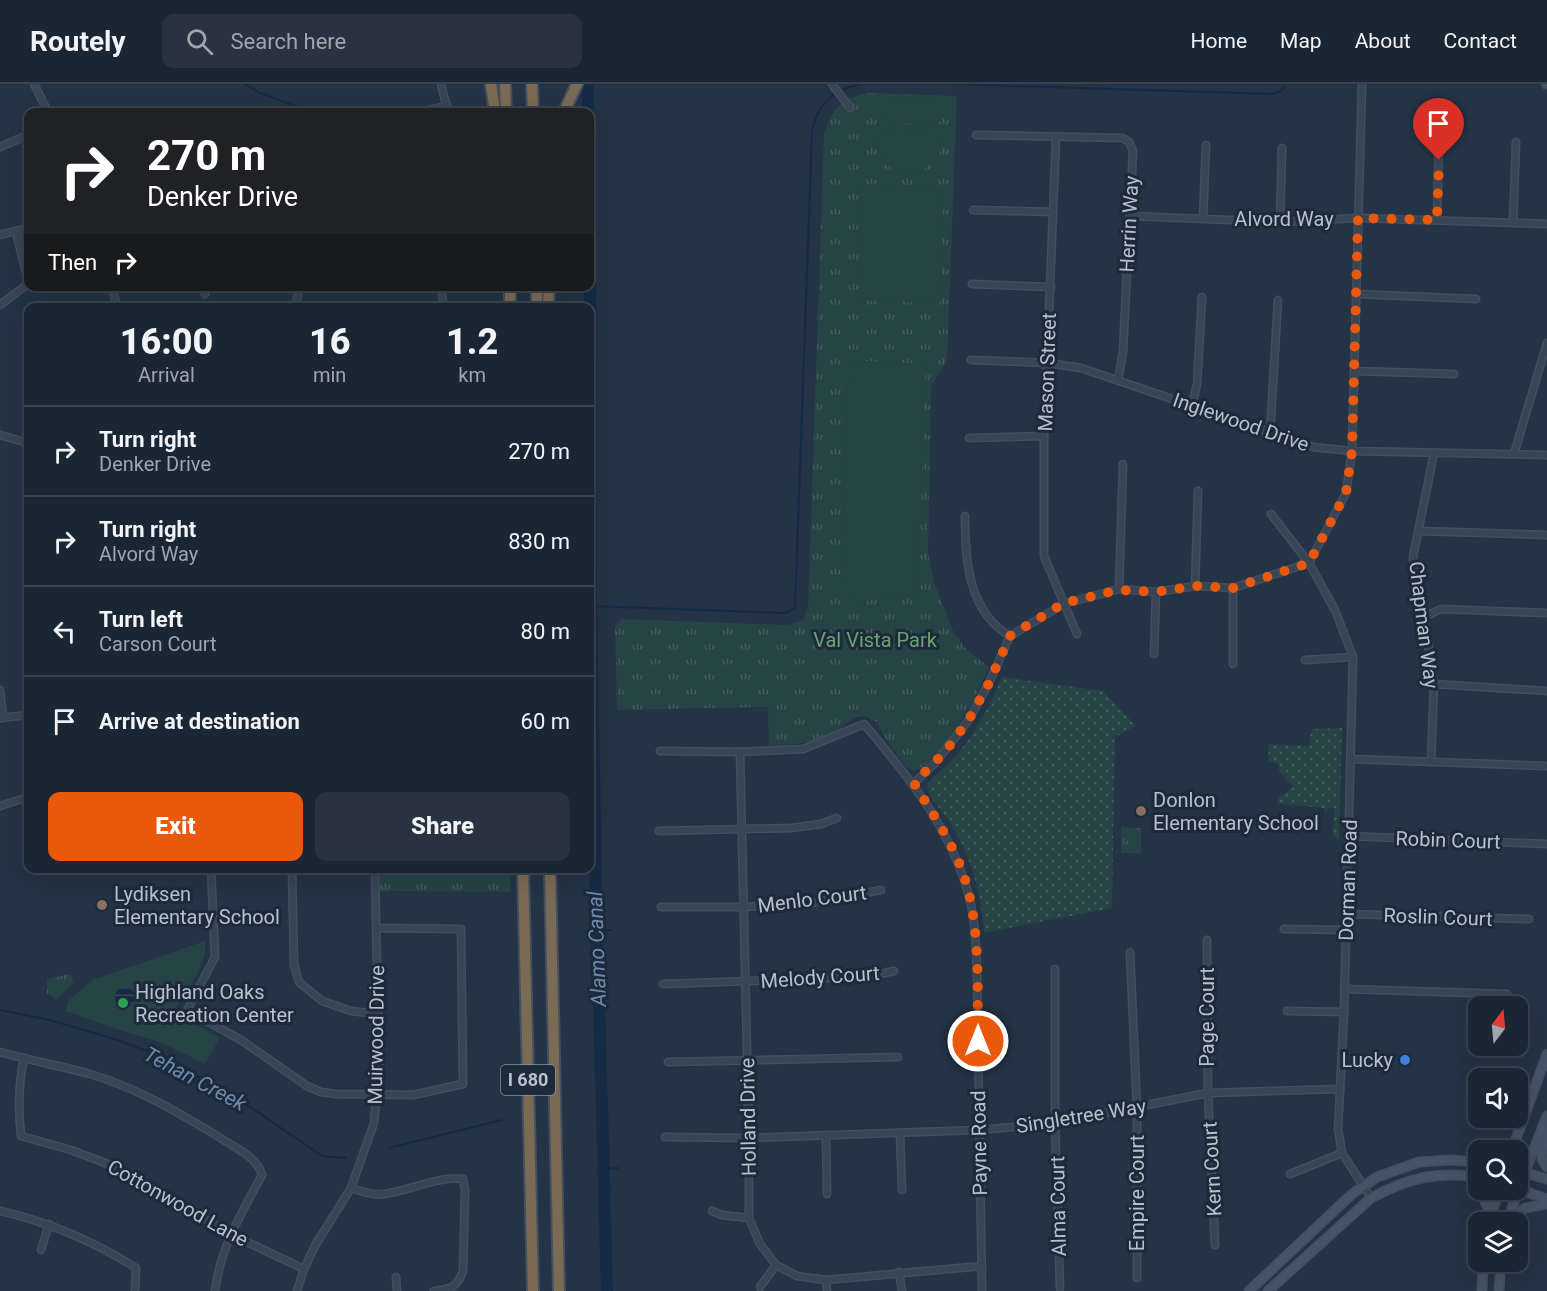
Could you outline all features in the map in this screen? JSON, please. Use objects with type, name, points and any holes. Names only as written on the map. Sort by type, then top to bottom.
[{"type":"highway","points":[[491,84],[494,108]]},
{"type":"highway","points":[[505,84],[506,108]]},
{"type":"highway","points":[[532,84],[533,108]]},
{"type":"highway","points":[[566,108],[578,84]]},
{"type":"highway","name":"I 680","points":[[524,873],[533,1291]]},
{"type":"highway","name":"I 680","points":[[550,873],[559,1291]]},
{"type":"main road","points":[[1516,1140],[1547,1054]]},
{"type":"main road","points":[[1546,1119],[1542,1159],[1547,1167]]},
{"type":"main road","points":[[1528,1157],[1546,1119]]},
{"type":"main road","points":[[1249,1291],[1363,1186],[1394,1170],[1419,1162],[1468,1161]]},
{"type":"main road","points":[[1268,1291],[1371,1198],[1425,1176],[1446,1174],[1467,1176]]},
{"type":"main road","points":[[1528,1174],[1547,1179]]},
{"type":"main road","points":[[1528,1192],[1547,1198]]},
{"type":"main road","points":[[1520,1212],[1525,1208],[1547,1204]]},
{"type":"main road","points":[[1482,1291],[1483,1272]]},
{"type":"main road","points":[[1499,1291],[1500,1272]]},
{"type":"street","points":[[34,84],[46,108]]},
{"type":"street","points":[[441,84],[448,108]]},
{"type":"street","points":[[832,84],[850,108]]},
{"type":"street","points":[[914,783],[942,755],[968,721],[989,683],[1010,636],[1064,603],[1119,590],[1155,592],[1196,586],[1233,588],[1309,563],[1346,493],[1352,451],[1362,84]]},
{"type":"street","points":[[976,135],[1056,137]]},
{"type":"street","points":[[0,147],[24,137]]},
{"type":"street","name":"Mason Street","points":[[1056,137],[1044,436],[1044,556],[1077,634]]},
{"type":"street","name":"Herrin Way","points":[[1056,137],[1123,138],[1129,142],[1133,151],[1123,351],[1118,381]]},
{"type":"street","points":[[1437,220],[1439,140]]},
{"type":"street","points":[[1513,223],[1516,142]]},
{"type":"street","points":[[1203,218],[1206,145]]},
{"type":"street","points":[[1280,222],[1282,148]]},
{"type":"street","points":[[973,210],[1053,212]]},
{"type":"street","name":"Alvord Way","points":[[1130,216],[1280,222],[1358,218],[1547,224]]},
{"type":"street","points":[[0,236],[24,229]]},
{"type":"street","points":[[16,232],[24,265]]},
{"type":"street","points":[[972,284],[1051,287]]},
{"type":"street","points":[[0,305],[24,285]]},
{"type":"street","points":[[1356,294],[1476,299]]},
{"type":"street","points":[[1192,406],[1197,385],[1202,297]]},
{"type":"street","points":[[1269,434],[1278,300]]},
{"type":"street","points":[[1514,454],[1547,343]]},
{"type":"street","name":"Inglewood Drive","points":[[971,360],[1048,363],[1081,368],[1269,434],[1313,447],[1352,451],[1547,456]]},
{"type":"street","points":[[1354,371],[1454,374]]},
{"type":"street","points":[[0,435],[24,442]]},
{"type":"street","points":[[969,438],[1044,436]]},
{"type":"street","name":"Chapman Way","points":[[1431,762],[1434,684],[1424,617],[1413,569],[1434,453]]},
{"type":"street","points":[[1119,590],[1123,464]]},
{"type":"street","points":[[1196,586],[1198,491]]},
{"type":"street","name":"Dorman Road","points":[[1271,514],[1309,563],[1335,610],[1353,657],[1344,1012],[1338,1129],[1342,1153],[1371,1198]]},
{"type":"street","points":[[965,516],[968,566],[979,602],[986,616],[996,628],[1010,636]]},
{"type":"street","points":[[1419,531],[1547,534]]},
{"type":"street","points":[[1233,588],[1233,664]]},
{"type":"street","points":[[1154,654],[1155,592]]},
{"type":"street","points":[[1424,617],[1441,609],[1547,613]]},
{"type":"street","points":[[1305,660],[1353,657]]},
{"type":"street","points":[[1434,684],[1547,692]]},
{"type":"street","points":[[0,690],[1,718],[24,715]]},
{"type":"street","name":"Payne Road","points":[[740,752],[803,749],[864,724],[914,783],[956,856],[964,875],[971,903],[977,975],[982,1291]]},
{"type":"street","points":[[660,751],[740,752]]},
{"type":"street","name":"Holland Drive","points":[[740,752],[749,1218],[760,1244],[776,1265]]},
{"type":"street","points":[[1352,759],[1547,766]]},
{"type":"street","points":[[0,806],[24,798]]},
{"type":"street","points":[[658,831],[791,828],[821,824],[837,818]]},
{"type":"street","name":"Robin Court","points":[[1349,836],[1547,844]]},
{"type":"street","points":[[212,873],[215,957],[187,1010],[241,1040],[308,1086],[321,1092],[413,1095],[463,1084],[461,929],[376,928]]},
{"type":"street","points":[[292,873],[294,965],[299,982],[322,1001],[351,1011],[378,1014]]},
{"type":"street","name":"Muirwood Drive","points":[[297,1291],[316,1244],[351,1188],[374,1123],[379,1067],[375,873]]},
{"type":"street","name":"Menlo Court","points":[[661,907],[743,907],[812,903],[881,890]]},
{"type":"street","name":"Roslin Court","points":[[1346,914],[1529,920]]},
{"type":"street","points":[[1284,929],[1346,930]]},
{"type":"street","name":"Page Court","points":[[1207,940],[1208,1094]]},
{"type":"street","name":"Empire Court","points":[[1130,952],[1137,1108],[1137,1278]]},
{"type":"street","name":"Alma Court","points":[[1055,969],[1055,1123],[1060,1288]]},
{"type":"street","name":"Melody Court","points":[[663,984],[866,977],[894,971]]},
{"type":"street","points":[[1344,989],[1507,994]]},
{"type":"street","points":[[1287,1011],[1344,1012]]},
{"type":"street","points":[[0,1053],[91,1074],[147,1096],[243,1152],[260,1167],[262,1175],[230,1234],[217,1278],[216,1291]]},
{"type":"street","points":[[668,1062],[898,1057]]},
{"type":"street","name":"Cottonwood Lane","points":[[24,1058],[19,1080],[18,1101],[21,1136],[71,1150],[121,1169],[230,1234],[304,1269]]},
{"type":"street","name":"Singletree Way","points":[[665,1137],[749,1138],[979,1130],[1055,1123],[1208,1094],[1340,1089]]},
{"type":"street","name":"Kern Court","points":[[1208,1094],[1215,1245]]},
{"type":"street","points":[[900,1132],[902,1190]]},
{"type":"street","points":[[826,1135],[827,1194]]},
{"type":"street","points":[[1290,1174],[1342,1153]]},
{"type":"street","points":[[351,1188],[370,1194],[382,1194],[448,1179],[463,1179],[465,1190],[463,1271],[459,1282],[448,1289],[434,1291]]},
{"type":"street","points":[[0,1211],[49,1224],[81,1237],[136,1268],[135,1291]]},
{"type":"street","points":[[712,1211],[722,1215],[749,1218]]},
{"type":"street","points":[[41,1250],[49,1224]]},
{"type":"street","points":[[760,1287],[776,1265],[797,1275],[826,1280],[982,1266]]},
{"type":"street","points":[[899,1272],[902,1291]]},
{"type":"street","points":[[396,1277],[397,1291]]},
{"type":"street","points":[[826,1280],[827,1291]]},
{"type":"green space","name":"Val Vista Park","points":[[866,93],[957,96],[947,360],[931,386],[928,552],[935,585],[953,631],[967,650],[989,667],[977,694],[948,742],[925,765],[914,771],[905,766],[877,722],[865,716],[853,718],[841,728],[814,740],[769,746],[768,707],[617,710],[615,625],[622,619],[788,625],[803,620],[808,607],[824,134],[830,118],[843,102]]},
{"type":"green space","points":[[889,99],[936,100],[941,106],[941,120],[936,125],[889,123],[884,111]]},
{"type":"green space","points":[[900,130],[929,132],[940,141],[941,149],[929,166],[907,173],[895,170],[884,161],[878,149],[880,135]]},
{"type":"green space","points":[[861,184],[944,186],[940,303],[858,300]]},
{"type":"green space","points":[[849,360],[926,364],[917,594],[896,595],[859,602],[845,594],[840,583]]},
{"type":"green space","points":[[1002,677],[1103,691],[1136,726],[1115,737],[1112,908],[984,933],[981,905],[970,864],[959,838],[926,786],[952,761],[970,738]]},
{"type":"green space","points":[[1342,728],[1339,841],[1333,834],[1334,808],[1328,808],[1326,814],[1324,808],[1278,804],[1278,798],[1293,787],[1279,771],[1279,765],[1276,762],[1268,762],[1269,744],[1309,746],[1311,729]]},
{"type":"green space","points":[[1121,827],[1141,828],[1141,853],[1121,853]]},
{"type":"green space","points":[[380,873],[510,873],[511,892],[380,891]]},
{"type":"green space","name":"Highland Oaks Recreation Center","points":[[205,941],[205,954],[198,973],[175,1009],[181,1020],[193,1023],[220,1038],[205,1064],[160,1042],[66,1011],[68,1001],[92,980]]},
{"type":"green space","points":[[70,974],[74,982],[56,1000],[47,993],[47,979]]},
{"type":"water","points":[[125,987],[132,990],[135,997],[132,1004],[125,1007],[118,1004],[115,997],[118,990]]},
{"type":"waterway","points":[[245,84],[260,93],[301,108]]},
{"type":"waterway","name":"Alamo Canal","points":[[588,84],[588,108]]},
{"type":"waterway","points":[[594,606],[785,613],[795,608],[812,132],[818,113],[829,99],[844,89],[863,84]]},
{"type":"waterway","points":[[951,84],[1272,94],[1281,91],[1284,87]]},
{"type":"waterway","name":"Alamo Canal","points":[[590,291],[590,303]]},
{"type":"waterway","name":"Alamo Canal","points":[[594,777],[607,1291]]},
{"type":"waterway","points":[[597,930],[611,930]]},
{"type":"waterway","name":"Tehan Creek","points":[[0,1010],[50,1020],[118,1040],[149,1052],[218,1087],[322,1156],[346,1158]]},
{"type":"waterway","name":"Tehan Creek","points":[[389,1148],[502,1120]]},
{"type":"waterway","points":[[604,1169],[618,1168]]},
{"type":"place","name":"Donlon Elementary School","points":[[1141,811]]},
{"type":"place","name":"Lydiksen Elementary School","points":[[102,905]]},
{"type":"place","name":"Highland Oaks Recreation Center","points":[[123,1003]]},
{"type":"place","name":"Lucky","points":[[1405,1060]]},
{"type":"route","points":[[978,1041],[975,933],[971,903],[964,875],[956,856],[914,783],[945,752],[968,721],[979,704],[1010,636],[1064,603],[1119,590],[1155,592],[1196,586],[1233,588],[1309,563],[1346,493],[1352,451],[1358,218],[1437,220],[1439,160]]}]
